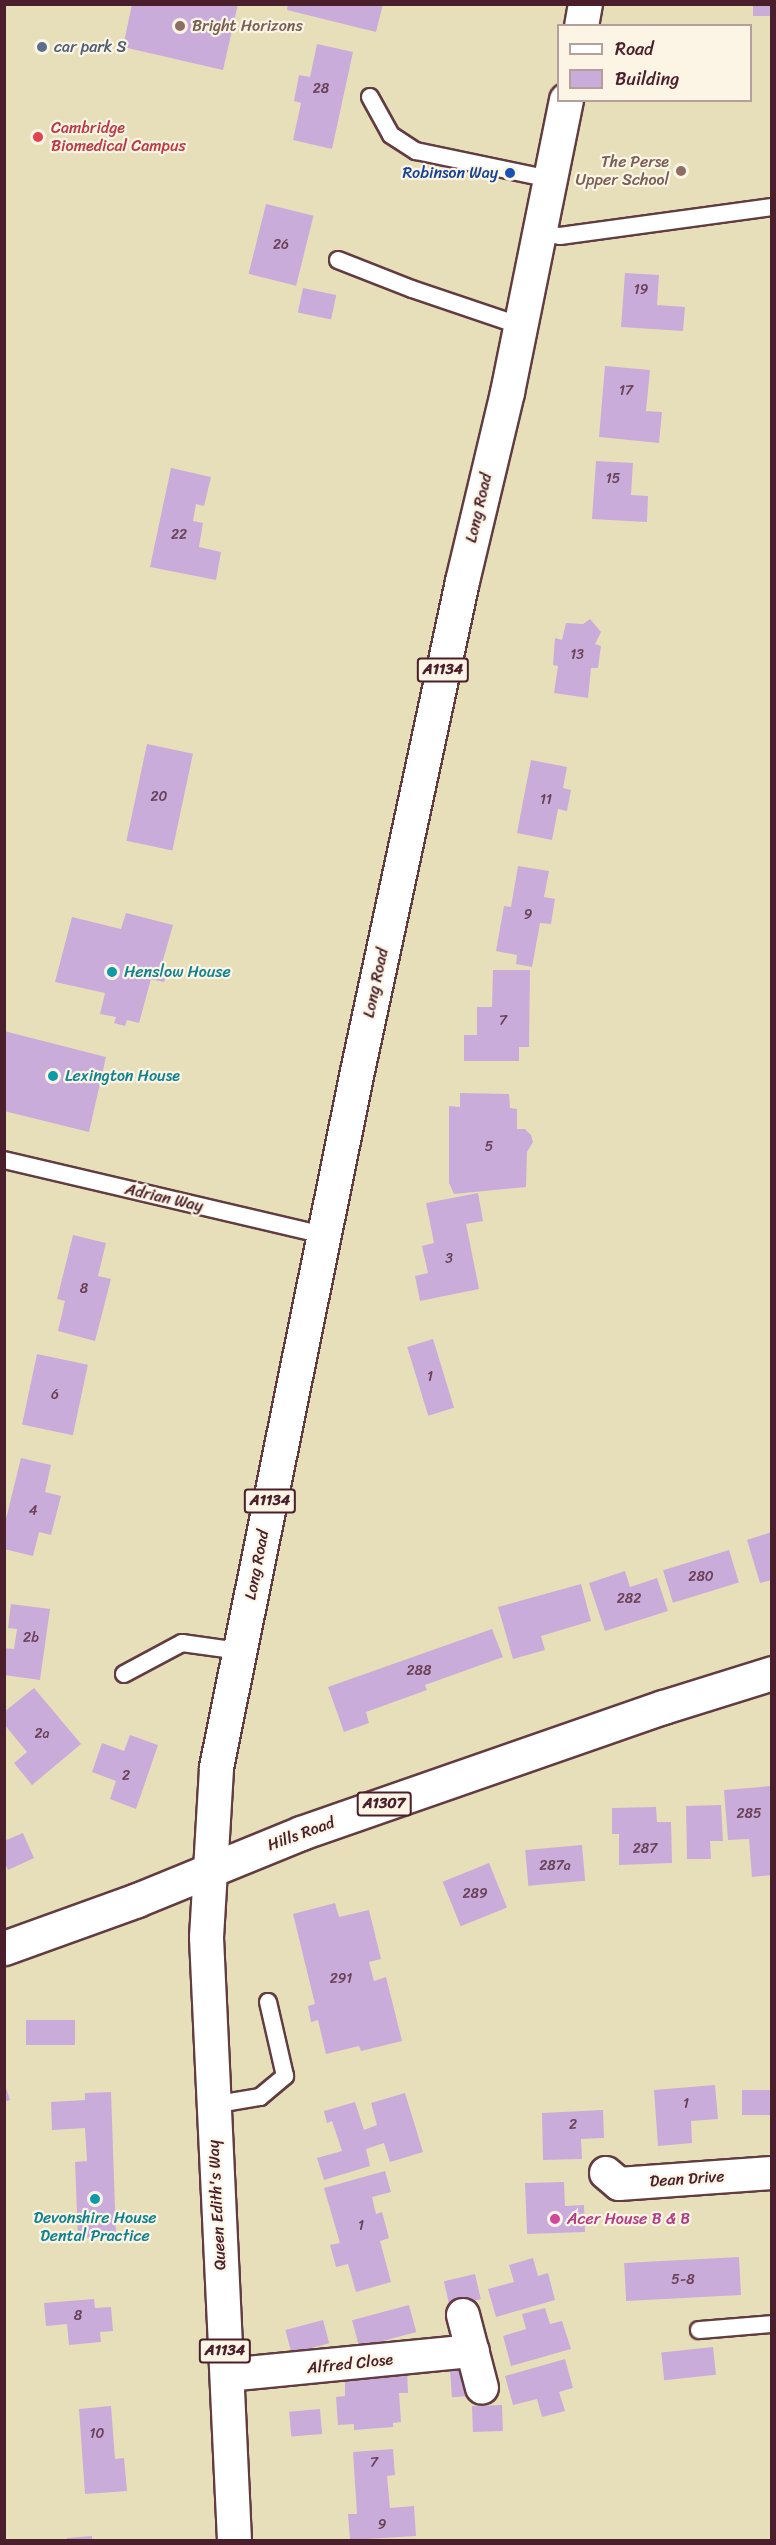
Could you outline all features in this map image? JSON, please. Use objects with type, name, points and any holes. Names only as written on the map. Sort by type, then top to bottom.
[{"type":"main road","points":[[581,24],[585,4]]},
{"type":"main road","name":"Long Road","points":[[210,1869],[216,1767],[323,1234],[462,581],[521,326],[566,102]]},
{"type":"main road","name":"Hills Road","points":[[4,1948],[137,1900],[301,1833],[663,1707],[771,1673]]},
{"type":"main road","name":"Queen Edith's Way","points":[[210,1869],[206,1937],[234,2541]]},
{"type":"street","name":"Dean Drive","points":[[606,2173],[619,2184],[771,2173]]},
{"type":"street","points":[[463,2315],[482,2388]]},
{"type":"street","name":"Alfred Close","points":[[226,2375],[473,2351]]},
{"type":"lane","points":[[370,97],[391,135],[416,151],[550,179]]},
{"type":"lane","points":[[539,232],[560,236],[771,207]]},
{"type":"lane","points":[[338,260],[412,289],[521,326]]},
{"type":"lane","name":"Adrian Way","points":[[4,1160],[323,1234]]},
{"type":"lane","points":[[124,1674],[182,1643],[240,1651]]},
{"type":"lane","points":[[212,2105],[260,2097],[285,2076],[268,2002]]},
{"type":"lane","points":[[699,2330],[771,2324]]},
{"type":"building","name":"Bright Horizons","points":[[132,4],[238,4],[223,70],[123,47]]},
{"type":"building","points":[[288,4],[383,4],[376,32],[287,10]]},
{"type":"building","points":[[753,4],[772,4],[772,16],[753,16]]},
{"type":"building","points":[[317,44],[353,52],[332,149],[293,140],[301,103],[294,101],[299,75],[310,77]]},
{"type":"building","points":[[266,204],[314,216],[296,286],[249,274]]},
{"type":"building","points":[[625,273],[659,275],[657,305],[685,307],[683,331],[621,327]]},
{"type":"building","points":[[303,288],[336,295],[331,320],[298,312]]},
{"type":"building","points":[[605,366],[650,370],[646,411],[662,412],[659,443],[599,437]]},
{"type":"building","points":[[596,461],[633,463],[631,495],[648,496],[647,522],[592,519]]},
{"type":"building","points":[[171,468],[211,477],[204,506],[196,504],[193,521],[203,523],[199,547],[221,552],[216,580],[150,567]]},
{"type":"building","points":[[590,619],[601,632],[595,644],[601,646],[598,668],[591,668],[588,698],[554,693],[558,666],[553,665],[555,638],[562,640],[566,623],[583,624]]},
{"type":"building","points":[[147,744],[193,754],[172,851],[126,841]]},
{"type":"building","points":[[531,760],[567,767],[563,788],[571,790],[567,811],[558,809],[552,840],[517,833]]},
{"type":"building","points":[[518,866],[549,871],[544,897],[555,899],[551,924],[540,923],[532,967],[516,964],[517,955],[496,951],[504,906],[511,907]]},
{"type":"building","name":"Henslow House","points":[[126,913],[173,925],[161,967],[167,969],[164,982],[151,979],[139,1023],[127,1020],[125,1026],[114,1023],[116,1017],[100,1014],[105,993],[55,982],[72,917],[121,929]]},
{"type":"building","points":[[493,970],[530,970],[529,1047],[519,1047],[519,1061],[464,1061],[464,1035],[477,1035],[477,1007],[492,1007]]},
{"type":"building","name":"Lexington House","points":[[4,1031],[106,1057],[89,1132],[4,1111]]},
{"type":"building","points":[[460,1093],[509,1094],[510,1108],[517,1109],[517,1129],[525,1129],[531,1135],[533,1142],[527,1152],[526,1187],[454,1194],[449,1183],[449,1106],[460,1107]]},
{"type":"building","points":[[478,1193],[483,1221],[466,1224],[479,1289],[420,1301],[415,1276],[428,1273],[422,1246],[434,1243],[426,1203]]},
{"type":"building","points":[[73,1235],[106,1243],[98,1276],[111,1279],[95,1341],[58,1331],[65,1301],[57,1299]]},
{"type":"building","points":[[433,1339],[454,1408],[428,1416],[407,1347]]},
{"type":"building","points":[[37,1354],[88,1365],[73,1435],[22,1424]]},
{"type":"building","points":[[21,1458],[51,1465],[45,1492],[61,1496],[51,1535],[39,1532],[33,1556],[4,1549],[4,1527]]},
{"type":"building","points":[[772,1532],[772,1580],[760,1583],[747,1540]]},
{"type":"building","points":[[729,1550],[739,1583],[673,1603],[663,1570]]},
{"type":"building","points":[[625,1571],[630,1587],[657,1578],[668,1611],[605,1631],[589,1583]]},
{"type":"building","points":[[581,1584],[591,1621],[541,1636],[545,1650],[513,1659],[498,1607]]},
{"type":"building","points":[[11,1604],[50,1609],[40,1680],[4,1675],[4,1648],[14,1649],[17,1629],[8,1628]]},
{"type":"building","points":[[492,1629],[503,1657],[425,1685],[427,1690],[366,1712],[369,1723],[344,1732],[328,1687]]},
{"type":"building","points":[[34,1688],[81,1744],[32,1785],[14,1763],[27,1752],[4,1724],[4,1712]]},
{"type":"building","points":[[130,1735],[158,1745],[136,1809],[110,1799],[116,1781],[92,1772],[102,1743],[124,1751]]},
{"type":"building","points":[[772,1786],[772,1875],[752,1877],[749,1839],[728,1840],[724,1790]]},
{"type":"building","points":[[721,1805],[723,1841],[710,1841],[711,1859],[687,1859],[686,1806]]},
{"type":"building","points":[[656,1807],[657,1822],[671,1822],[672,1863],[619,1865],[619,1834],[612,1834],[612,1808]]},
{"type":"building","points":[[23,1833],[34,1858],[8,1870],[4,1861],[4,1841]]},
{"type":"building","points":[[582,1845],[585,1881],[528,1886],[525,1850]]},
{"type":"building","points":[[489,1863],[507,1908],[461,1926],[443,1882]]},
{"type":"building","points":[[335,1903],[339,1917],[369,1910],[381,1959],[369,1962],[374,1981],[386,1977],[402,2041],[361,2051],[359,2046],[326,2054],[318,2020],[311,2022],[308,2006],[315,2004],[293,1914]]},
{"type":"building","points":[[26,2020],[75,2020],[75,2045],[26,2045]]},
{"type":"building","points":[[4,2082],[10,2100],[4,2102]]},
{"type":"building","points":[[715,2085],[718,2119],[691,2121],[692,2143],[658,2146],[654,2090]]},
{"type":"building","points":[[742,2090],[772,2090],[772,2115],[742,2115]]},
{"type":"building","name":"Devonshire House Dental Practice","points":[[111,2092],[116,2236],[78,2238],[75,2162],[87,2161],[85,2128],[52,2130],[51,2102],[85,2100],[85,2093]]},
{"type":"building","points":[[405,2093],[423,2152],[390,2162],[384,2143],[366,2149],[370,2166],[324,2180],[317,2158],[342,2151],[332,2121],[327,2123],[324,2111],[355,2102],[364,2130],[377,2125],[371,2103]]},
{"type":"building","points":[[603,2110],[604,2138],[581,2139],[582,2159],[543,2160],[542,2113]]},
{"type":"building","points":[[385,2171],[391,2192],[372,2197],[376,2214],[382,2212],[389,2238],[380,2241],[391,2282],[356,2292],[348,2264],[336,2267],[330,2245],[340,2243],[324,2188]]},
{"type":"building","name":"Acer House B & B","points":[[564,2182],[565,2206],[584,2205],[585,2232],[527,2234],[525,2183]]},
{"type":"building","points":[[739,2257],[741,2295],[626,2301],[624,2263]]},
{"type":"building","points":[[533,2258],[538,2276],[548,2273],[555,2300],[496,2317],[488,2289],[514,2282],[509,2265]]},
{"type":"building","points":[[475,2274],[481,2299],[450,2307],[444,2281]]},
{"type":"building","points":[[94,2299],[95,2308],[111,2307],[113,2331],[100,2332],[101,2342],[69,2345],[67,2324],[46,2326],[44,2303]]},
{"type":"building","points":[[409,2305],[416,2332],[359,2347],[352,2320]]},
{"type":"building","points":[[545,2308],[550,2324],[562,2321],[571,2349],[511,2366],[503,2336],[526,2329],[522,2314]]},
{"type":"building","points":[[323,2320],[329,2343],[292,2353],[285,2330]]},
{"type":"building","points":[[713,2347],[716,2375],[664,2380],[661,2352]]},
{"type":"building","points":[[565,2359],[573,2388],[559,2392],[565,2411],[542,2417],[537,2399],[513,2405],[505,2376]]},
{"type":"building","points":[[407,2368],[408,2393],[399,2393],[401,2422],[393,2423],[393,2427],[354,2430],[354,2424],[338,2425],[336,2397],[345,2396],[345,2372]]},
{"type":"building","points":[[470,2369],[472,2396],[452,2397],[450,2370]]},
{"type":"building","points":[[502,2405],[503,2431],[473,2432],[472,2406]]},
{"type":"building","points":[[111,2406],[115,2459],[124,2458],[127,2491],[85,2494],[79,2409]]},
{"type":"building","points":[[320,2409],[322,2434],[291,2437],[289,2412]]},
{"type":"building","points":[[393,2449],[395,2475],[387,2476],[390,2508],[414,2506],[416,2536],[350,2540],[348,2514],[357,2514],[353,2452]]},
{"type":"building","points":[[92,2536],[92,2540],[67,2540],[67,2538]]},
{"type":"place","name":"Bright Horizons","points":[[180,26]]},
{"type":"place","name":"car park S","points":[[42,47]]},
{"type":"place","name":"Cambridge Biomedical Campus","points":[[38,137]]},
{"type":"place","name":"The Perse Upper School","points":[[681,171]]},
{"type":"place","name":"Robinson Way","points":[[510,173]]},
{"type":"place","name":"Henslow House","points":[[112,972]]},
{"type":"place","name":"Lexington House","points":[[53,1076]]},
{"type":"place","name":"Devonshire House Dental Practice","points":[[95,2199]]},
{"type":"place","name":"Acer House B & B","points":[[555,2219]]}]
